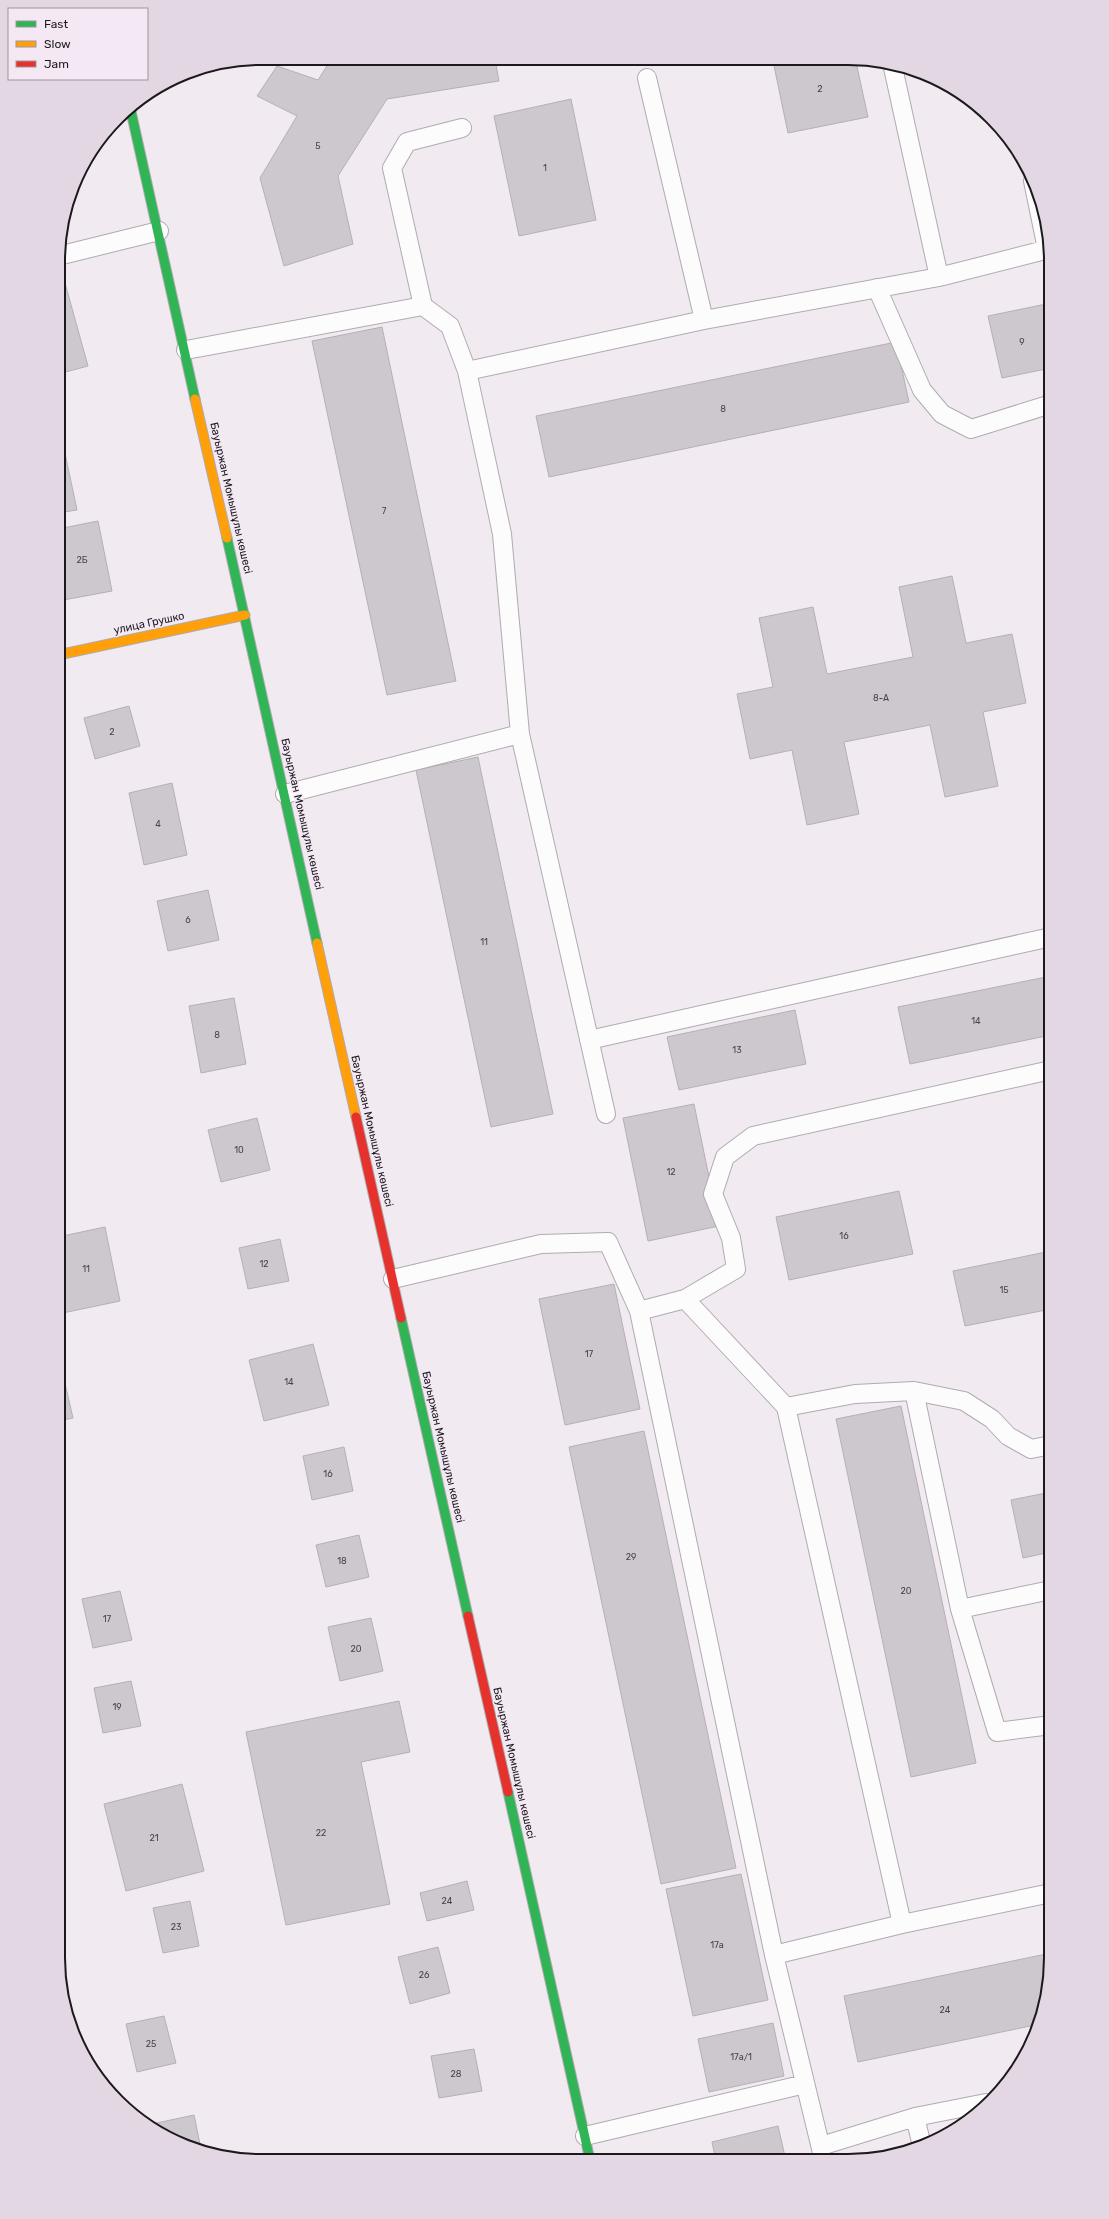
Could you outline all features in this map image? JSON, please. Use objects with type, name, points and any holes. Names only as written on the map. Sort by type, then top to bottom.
[{"type":"street","name":"Бауыржан Момышұлы көшесі","points":[[132,114],[186,350],[589,2154]]},
{"type":"street","name":"улица Грушко","points":[[65,654],[245,615]]},
{"type":"lane","points":[[894,71],[939,277]]},
{"type":"lane","points":[[646,78],[704,320]]},
{"type":"lane","points":[[462,128],[408,142],[392,168],[423,306],[450,326],[467,371],[502,534],[520,734],[606,1114]]},
{"type":"lane","points":[[65,254],[159,231]]},
{"type":"lane","points":[[467,371],[704,320],[939,277],[1044,250]]},
{"type":"lane","points":[[877,288],[922,390],[942,414],[971,429],[1044,406]]},
{"type":"lane","points":[[186,350],[423,306]]},
{"type":"lane","points":[[285,794],[520,734]]},
{"type":"lane","points":[[589,1040],[1044,939]]},
{"type":"lane","points":[[639,1311],[685,1299],[736,1269],[731,1238],[713,1194],[725,1157],[753,1136],[1044,1072]]},
{"type":"lane","points":[[393,1279],[541,1244],[608,1242],[639,1311],[774,1956],[822,2153],[915,2117],[977,2105]]},
{"type":"lane","points":[[685,1299],[786,1407],[902,1924]]},
{"type":"lane","points":[[786,1407],[855,1394],[914,1391],[964,1401],[992,1419],[1008,1436],[1031,1449],[1044,1446]]},
{"type":"lane","points":[[914,1391],[960,1609],[997,1732],[1044,1726]]},
{"type":"lane","points":[[960,1609],[1044,1591]]},
{"type":"lane","points":[[774,1956],[902,1924],[1044,1894]]},
{"type":"lane","points":[[585,2136],[805,2084]]},
{"type":"lane","points":[[915,2117],[921,2140]]},
{"type":"building","points":[[328,65],[496,65],[499,81],[387,99],[338,176],[353,244],[284,266],[260,178],[297,116],[257,96],[277,66],[318,80]]},
{"type":"building","points":[[774,65],[857,65],[868,117],[788,133]]},
{"type":"building","points":[[571,99],[596,220],[519,236],[494,116]]},
{"type":"building","points":[[65,283],[88,366],[65,372]]},
{"type":"building","points":[[1044,304],[1044,369],[1002,378],[988,316]]},
{"type":"building","points":[[382,327],[456,681],[387,695],[312,341]]},
{"type":"building","points":[[896,342],[909,402],[549,477],[536,416]]},
{"type":"building","points":[[65,453],[77,510],[65,512]]},
{"type":"building","points":[[98,521],[112,591],[65,600],[65,528]]},
{"type":"building","points":[[952,576],[966,643],[1012,634],[1026,703],[983,712],[998,786],[945,797],[930,725],[844,742],[859,814],[807,825],[792,750],[750,759],[737,694],[773,687],[759,618],[813,607],[827,674],[913,657],[899,587]]},
{"type":"building","points":[[129,706],[140,746],[95,759],[84,718]]},
{"type":"building","points":[[478,757],[553,1114],[491,1127],[416,770]]},
{"type":"building","points":[[172,783],[187,855],[144,865],[129,793]]},
{"type":"building","points":[[208,890],[219,940],[168,951],[157,901]]},
{"type":"building","points":[[1044,977],[1044,1036],[910,1064],[898,1007]]},
{"type":"building","points":[[234,998],[246,1064],[201,1073],[189,1006]]},
{"type":"building","points":[[795,1010],[806,1064],[679,1090],[667,1037]]},
{"type":"building","points":[[694,1104],[719,1226],[648,1241],[623,1118]]},
{"type":"building","points":[[257,1118],[270,1170],[221,1182],[208,1130]]},
{"type":"building","points":[[899,1191],[913,1254],[789,1280],[776,1217]]},
{"type":"building","points":[[105,1227],[120,1301],[65,1313],[65,1236]]},
{"type":"building","points":[[280,1239],[289,1281],[248,1289],[239,1248]]},
{"type":"building","points":[[1044,1252],[1044,1310],[965,1326],[953,1271]]},
{"type":"building","points":[[614,1284],[640,1409],[565,1425],[539,1299]]},
{"type":"building","points":[[313,1344],[329,1405],[264,1421],[249,1360]]},
{"type":"building","points":[[65,1383],[73,1418],[65,1420]]},
{"type":"building","points":[[901,1406],[976,1763],[911,1777],[836,1419]]},
{"type":"building","points":[[644,1431],[736,1868],[661,1884],[569,1447]]},
{"type":"building","points":[[344,1447],[353,1491],[312,1500],[303,1456]]},
{"type":"building","points":[[1044,1493],[1044,1554],[1023,1558],[1011,1500]]},
{"type":"building","points":[[359,1535],[369,1577],[326,1587],[316,1545]]},
{"type":"building","points":[[120,1591],[132,1640],[93,1648],[82,1599]]},
{"type":"building","points":[[371,1618],[383,1671],[340,1681],[328,1627]]},
{"type":"building","points":[[131,1681],[141,1726],[103,1733],[94,1688]]},
{"type":"building","points":[[399,1701],[410,1752],[361,1762],[390,1904],[286,1925],[246,1732]]},
{"type":"building","points":[[182,1784],[204,1871],[126,1891],[104,1804]]},
{"type":"building","points":[[741,1874],[768,2000],[693,2016],[666,1889]]},
{"type":"building","points":[[467,1881],[474,1910],[427,1921],[420,1893]]},
{"type":"building","points":[[190,1901],[199,1946],[163,1953],[153,1908]]},
{"type":"building","points":[[438,1947],[450,1993],[410,2004],[398,1957]]},
{"type":"building","points":[[1044,1954],[1044,1971],[1040,1996],[1032,2026],[858,2062],[844,1996]]},
{"type":"building","points":[[164,2016],[176,2063],[137,2072],[126,2024]]},
{"type":"building","points":[[773,2023],[784,2076],[709,2092],[698,2039]]},
{"type":"building","points":[[474,2049],[482,2091],[439,2098],[431,2056]]},
{"type":"building","points":[[194,2115],[200,2145],[174,2134],[156,2123]]},
{"type":"building","points":[[778,2126],[784,2154],[715,2154],[712,2142]]},
{"type":"traffic: fast","points":[[132,114],[195,399]]},
{"type":"traffic: fast","points":[[227,538],[317,943]]},
{"type":"traffic: fast","points":[[401,1318],[468,1616]]},
{"type":"traffic: fast","points":[[508,1792],[589,2154]]},
{"type":"traffic: slow","points":[[195,399],[227,538]]},
{"type":"traffic: slow","points":[[65,654],[245,615]]},
{"type":"traffic: slow","points":[[317,943],[356,1117]]},
{"type":"traffic: jam","points":[[356,1117],[401,1318]]},
{"type":"traffic: jam","points":[[468,1616],[508,1792]]}]
